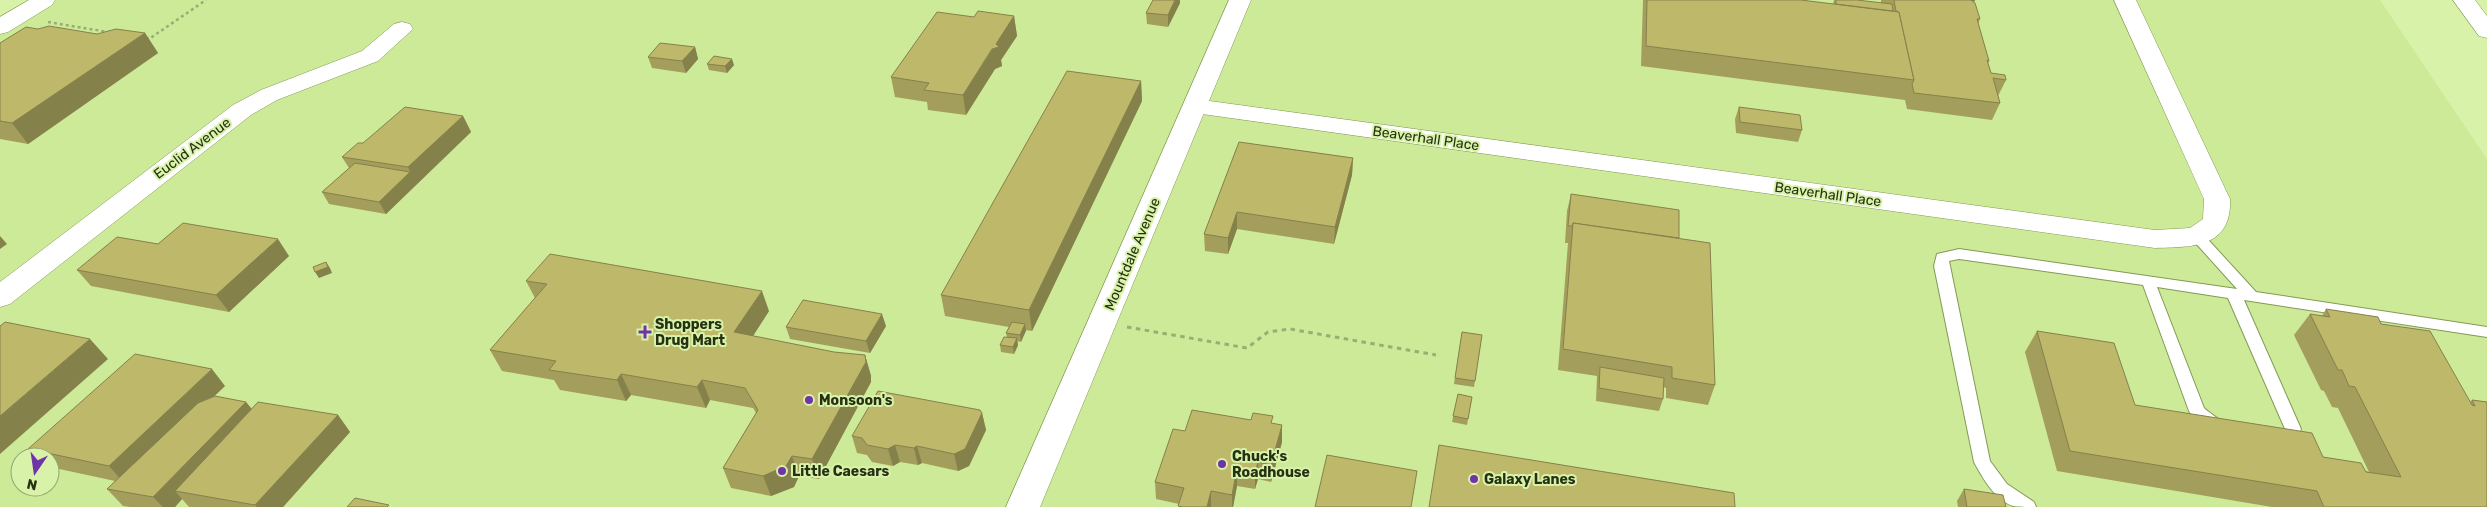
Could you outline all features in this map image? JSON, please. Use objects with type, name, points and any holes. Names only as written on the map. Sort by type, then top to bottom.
[{"type":"main road","points":[[0,27],[44,0]]},
{"type":"main road","name":"Mountdale Avenue","points":[[1023,507],[1240,0]]},
{"type":"main road","points":[[2125,0],[2217,199],[2216,218],[2210,230],[2198,236]]},
{"type":"main road","points":[[2464,0],[2487,31]]},
{"type":"main road","name":"Euclid Avenue","points":[[0,297],[242,110],[269,95],[370,56],[402,29]]},
{"type":"main road","name":"Beaverhall Place","points":[[1195,106],[2155,239],[2198,236]]},
{"type":"lane","points":[[2198,236],[2252,296]]},
{"type":"lane","points":[[2028,507],[2017,502],[1993,481],[1982,462],[1941,266],[1942,257],[1959,254],[2487,332]]},
{"type":"lane","points":[[2148,281],[2197,411],[2208,422],[2228,432]]},
{"type":"lane","points":[[2234,294],[2293,430],[2291,435],[2281,440],[2263,437]]},
{"type":"path","points":[[140,37],[149,38],[206,0]]},
{"type":"path","points":[[48,22],[113,32]]},
{"type":"path","points":[[1102,323],[1247,348],[1268,332],[1290,329],[1436,355]]},
{"type":"shaded area","points":[[32,0],[2380,0],[2487,159],[2487,507],[0,507],[0,19]]},
{"type":"building","points":[[1153,0],[1175,0],[1168,15],[1146,13]]},
{"type":"building","points":[[1647,0],[1801,0],[1899,12],[1914,80],[1646,46]]},
{"type":"building","points":[[1836,0],[1892,4],[1893,11],[1836,4]]},
{"type":"building","points":[[1894,0],[1971,0],[1975,3],[1980,19],[1977,19],[1991,73],[2005,75],[2006,80],[1993,78],[2000,103],[1914,93],[1912,84],[1914,80],[1899,12],[1896,11]]},
{"type":"building","points":[[978,11],[1014,16],[996,44],[999,47],[992,49],[963,95],[924,90],[929,83],[891,77],[937,12],[974,17]]},
{"type":"building","points":[[49,26],[97,34],[116,29],[145,33],[12,123],[0,121],[0,43],[26,27],[38,29]]},
{"type":"building","points":[[660,43],[695,47],[682,61],[648,57]]},
{"type":"building","points":[[714,56],[732,59],[725,66],[707,64]]},
{"type":"building","points":[[1067,71],[1141,81],[1029,310],[941,295]]},
{"type":"building","points":[[405,107],[463,116],[408,167],[342,157],[358,143],[363,143]]},
{"type":"building","points":[[1739,107],[1800,115],[1802,130],[1740,122]]},
{"type":"building","points":[[1239,142],[1353,158],[1335,227],[1237,212],[1228,238],[1204,234]]},
{"type":"building","points":[[355,163],[410,172],[379,202],[322,192]]},
{"type":"building","points":[[1571,194],[1679,210],[1679,238],[1573,223],[1572,226],[1568,226]]},
{"type":"building","points":[[183,223],[278,239],[216,295],[77,270],[117,237],[158,244]]},
{"type":"building","points":[[1573,223],[1710,243],[1715,385],[1672,378],[1672,367],[1563,349]]},
{"type":"building","points":[[550,254],[762,291],[734,332],[834,352],[865,355],[866,362],[812,459],[792,456],[786,466],[763,476],[723,468],[758,410],[745,388],[702,380],[697,387],[621,374],[617,380],[549,370],[556,361],[490,350],[547,284],[526,281]]},
{"type":"building","points":[[326,262],[328,267],[315,272],[313,267]]},
{"type":"building","points":[[803,300],[882,314],[866,341],[786,327]]},
{"type":"building","points":[[2326,309],[2378,317],[2381,324],[2430,331],[2472,405],[2475,406],[2472,400],[2487,402],[2487,507],[2324,507],[2317,491],[2070,451],[2037,331],[2114,343],[2135,405],[2312,433],[2323,457],[2361,463],[2366,472],[2401,477],[2355,387],[2349,386],[2342,370],[2338,370],[2310,314],[2330,317]]},
{"type":"building","points":[[5,322],[90,339],[0,416],[0,326]]},
{"type":"building","points":[[1012,322],[1025,324],[1020,335],[1006,333]]},
{"type":"building","points":[[1462,332],[1482,335],[1475,381],[1455,378]]},
{"type":"building","points":[[1004,337],[1017,338],[1013,347],[1000,345]]},
{"type":"building","points":[[135,354],[212,369],[109,466],[60,456],[60,447],[30,447]]},
{"type":"building","points":[[1600,367],[1664,378],[1663,399],[1599,388]]},
{"type":"building","points":[[878,391],[980,410],[982,413],[965,449],[954,454],[917,446],[914,448],[895,445],[888,449],[867,445],[862,438],[852,436]]},
{"type":"building","points":[[1458,394],[1472,397],[1468,419],[1453,416]]},
{"type":"building","points":[[215,396],[246,402],[153,497],[107,489],[198,403]]},
{"type":"building","points":[[258,402],[338,415],[255,505],[175,491]]},
{"type":"building","name":"Chuck's Roadhouse","points":[[1192,410],[1251,420],[1253,413],[1273,416],[1271,423],[1282,425],[1271,465],[1258,462],[1255,473],[1237,469],[1232,495],[1211,491],[1207,507],[1178,506],[1184,488],[1155,482],[1173,429],[1185,431]]},
{"type":"building","points":[[1439,445],[1734,493],[1735,507],[1429,507]]},
{"type":"building","points":[[1327,455],[1417,471],[1411,507],[1315,507]]},
{"type":"building","points":[[1964,489],[2003,495],[2006,507],[1967,507]]},
{"type":"building","points":[[355,498],[389,505],[387,507],[347,507]]},
{"type":"place","name":"Shoppers Drug Mart","points":[[645,332]]},
{"type":"place","name":"Monsoon's","points":[[809,400]]},
{"type":"place","name":"Chuck's Roadhouse","points":[[1222,464]]},
{"type":"place","name":"Little Caesars","points":[[782,471]]},
{"type":"place","name":"Galaxy Lanes","points":[[1474,479]]}]
